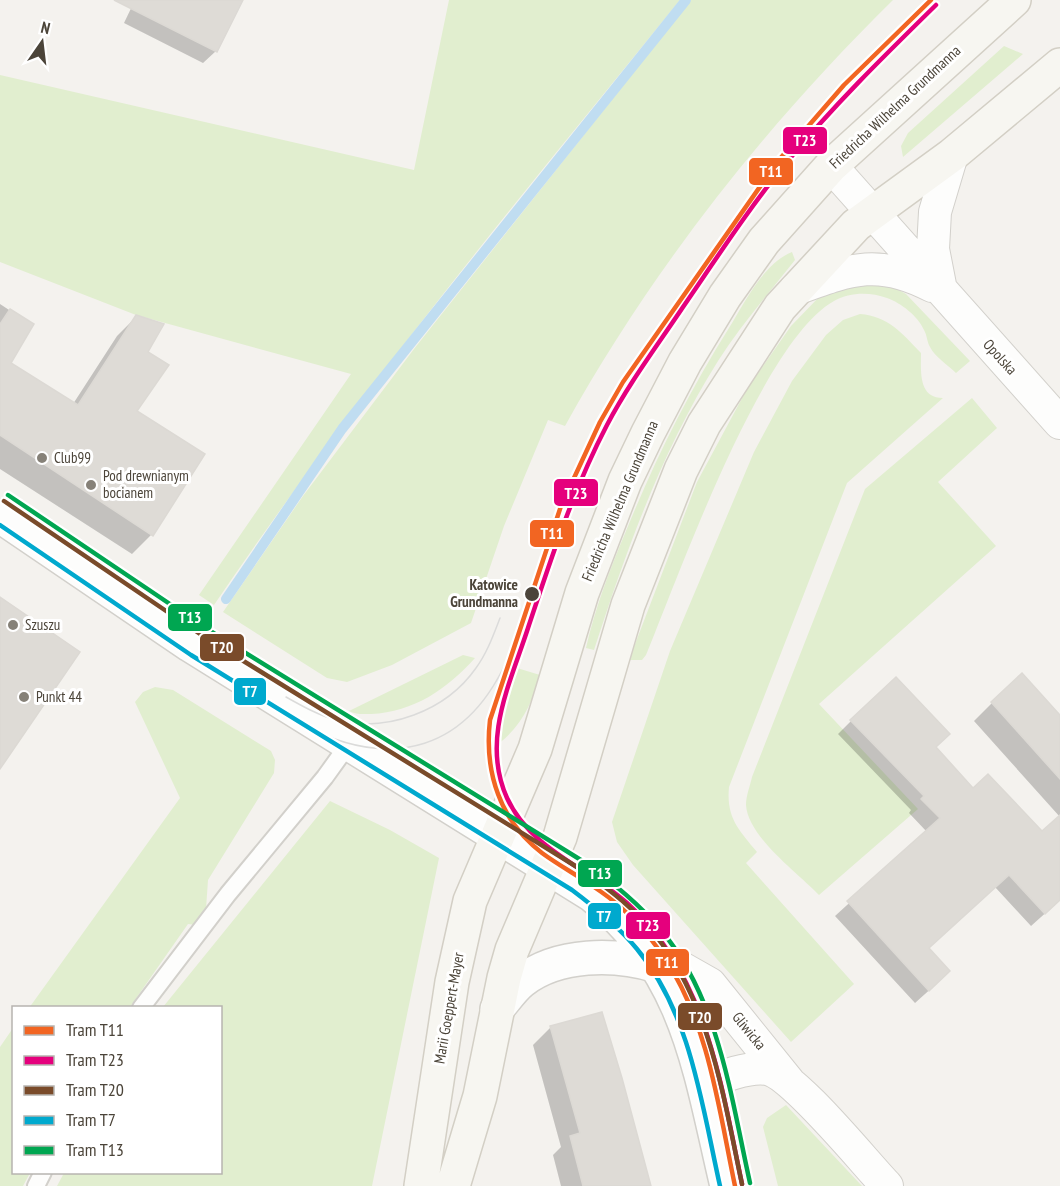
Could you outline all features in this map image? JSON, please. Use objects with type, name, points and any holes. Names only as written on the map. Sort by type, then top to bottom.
[{"type":"main road","name":"Friedricha Wilhelma Grundmanna","points":[[497,836],[542,730],[582,593],[597,552],[648,433],[685,362],[725,296],[764,241],[831,166],[1014,0]]},
{"type":"main road","points":[[453,1186],[480,1096],[497,1009],[512,950],[565,823],[622,622],[681,470],[722,394],[756,342],[796,289],[856,225],[952,155],[1058,67]]},
{"type":"main road","name":"Marii Goeppert-Mayer","points":[[421,1186],[450,994],[466,915],[475,886],[497,836]]},
{"type":"street","points":[[941,290],[933,249],[935,212],[952,155]]},
{"type":"street","name":"Opolska","points":[[831,166],[1060,423]]},
{"type":"street","name":"Opolska","points":[[796,289],[847,270],[892,269],[941,290]]},
{"type":"street","name":"Gliwicka","points":[[0,516],[190,645],[548,867],[605,906],[650,956],[674,994],[692,1042],[704,1084],[727,1186]]},
{"type":"street","name":"Gliwicka","points":[[497,1009],[521,981],[563,961],[650,956],[710,984],[790,1083],[886,1186]]},
{"type":"street","name":"Gliwicka","points":[[704,1084],[732,1073],[767,1069],[790,1083]]},
{"type":"lane","points":[[143,1006],[228,894],[325,777],[348,745]]},
{"type":"green space","points":[[449,0],[680,0],[500,222],[382,373],[214,605],[199,595],[351,374],[136,315],[0,262],[0,75],[414,170]]},
{"type":"green space","points":[[691,0],[893,0],[800,98],[714,201],[673,255],[635,311],[565,426],[548,420],[504,526],[471,623],[392,665],[347,682],[327,678],[223,612],[303,496],[414,349]]},
{"type":"green space","points":[[1004,46],[1023,54],[903,157],[901,146],[908,133]]},
{"type":"green space","points":[[792,252],[795,260],[727,348],[698,395],[647,502],[594,650],[586,648],[598,603],[620,545],[686,402],[748,296],[772,265]]},
{"type":"green space","points":[[869,282],[895,288],[906,294],[970,361],[956,373],[932,351],[925,332],[913,315],[898,303],[880,296],[860,294],[840,298],[807,324],[779,362],[725,463],[646,655],[642,660],[629,660],[697,482],[747,389],[791,326],[821,295]]},
{"type":"green space","points":[[860,314],[870,315],[887,322],[921,353],[921,375],[925,389],[935,397],[943,398],[847,483],[729,787],[730,807],[735,823],[757,852],[746,863],[854,984],[791,1042],[633,865],[617,842],[612,822],[670,651],[754,452],[792,381],[826,335],[843,320]]},
{"type":"green space","points":[[972,398],[997,428],[938,482],[996,546],[819,704],[918,809],[819,895],[775,854],[755,829],[746,805],[752,777],[865,489]]},
{"type":"green space","points":[[463,655],[475,658],[453,680],[415,704],[371,714],[349,711]]},
{"type":"green space","points":[[517,668],[540,675],[520,722],[498,744],[503,714]]},
{"type":"green space","points":[[155,687],[173,690],[271,751],[275,760],[274,773],[208,880],[206,909],[196,925],[188,924],[131,1006],[30,1006],[180,798],[135,702],[143,692]]},
{"type":"green space","points":[[330,801],[390,830],[439,858],[372,1186],[57,1186],[63,1174],[222,1174],[222,1006],[164,1006]]},
{"type":"green space","points":[[12,1029],[12,1174],[29,1174],[23,1186],[0,1186],[0,1047]]},
{"type":"green space","points":[[786,1105],[862,1186],[778,1186],[763,1127],[767,1118]]},
{"type":"building","points":[[114,0],[243,0],[217,52]]},
{"type":"building","points":[[10,309],[34,324],[11,363],[78,405],[136,315],[164,324],[148,352],[169,365],[137,411],[205,454],[153,536],[0,435],[0,324]]},
{"type":"building","name":"Punkt 44","points":[[0,597],[80,652],[0,769]]},
{"type":"building","points":[[1022,673],[1060,715],[1060,779],[991,702]]},
{"type":"building","points":[[896,677],[950,734],[936,747],[973,788],[988,774],[1042,831],[1060,815],[1060,900],[1045,914],[1009,875],[929,948],[950,971],[929,991],[847,901],[940,818],[921,799],[924,796],[850,720]]},
{"type":"building","points":[[602,1012],[651,1186],[583,1186],[570,1136],[580,1133],[550,1026]]},
{"type":"waterway","points":[[226,599],[342,429],[686,0]]},
{"type":"tram line","name":"T11","points":[[735,1186],[711,1069],[693,1012],[681,986],[659,950],[628,914],[610,898],[542,853],[515,826],[498,794],[493,776],[490,758],[490,720],[561,506],[600,422],[623,382],[778,161],[844,85],[931,0]]},
{"type":"tram line","name":"T23","points":[[742,1184],[707,1033],[676,963],[654,932],[627,903],[545,845],[517,816],[507,798],[500,776],[497,733],[507,691],[563,525],[595,450],[624,394],[733,234],[786,163],[840,102],[936,5]]},
{"type":"tram line","name":"T13","points":[[8,495],[207,629],[589,865],[635,903],[660,929],[680,956],[709,1017],[729,1083],[750,1183]]},
{"type":"tram line","name":"T20","points":[[4,501],[203,636],[585,872],[632,909],[656,936],[675,963],[703,1023],[721,1087],[742,1184]]},
{"type":"tram line","name":"T7","points":[[0,525],[191,655],[572,890],[614,925],[637,949],[655,975],[682,1031],[700,1093],[720,1186]]},
{"type":"tram line","points":[[286,697],[323,716],[355,723],[395,721],[414,715],[449,696],[463,683],[476,668],[490,644],[500,618]]},
{"type":"tram line","points":[[299,723],[333,738],[366,747],[396,749],[424,743],[450,731],[474,711],[494,685],[511,651]]},
{"type":"place","name":"Club99","points":[[42,458]]},
{"type":"place","name":"Pod drewnianym bocianem","points":[[91,485]]},
{"type":"place","name":"Katowice Grundmanna","points":[[532,594]]},
{"type":"place","name":"Szuszu","points":[[13,625]]},
{"type":"place","name":"Punkt 44","points":[[24,697]]}]
